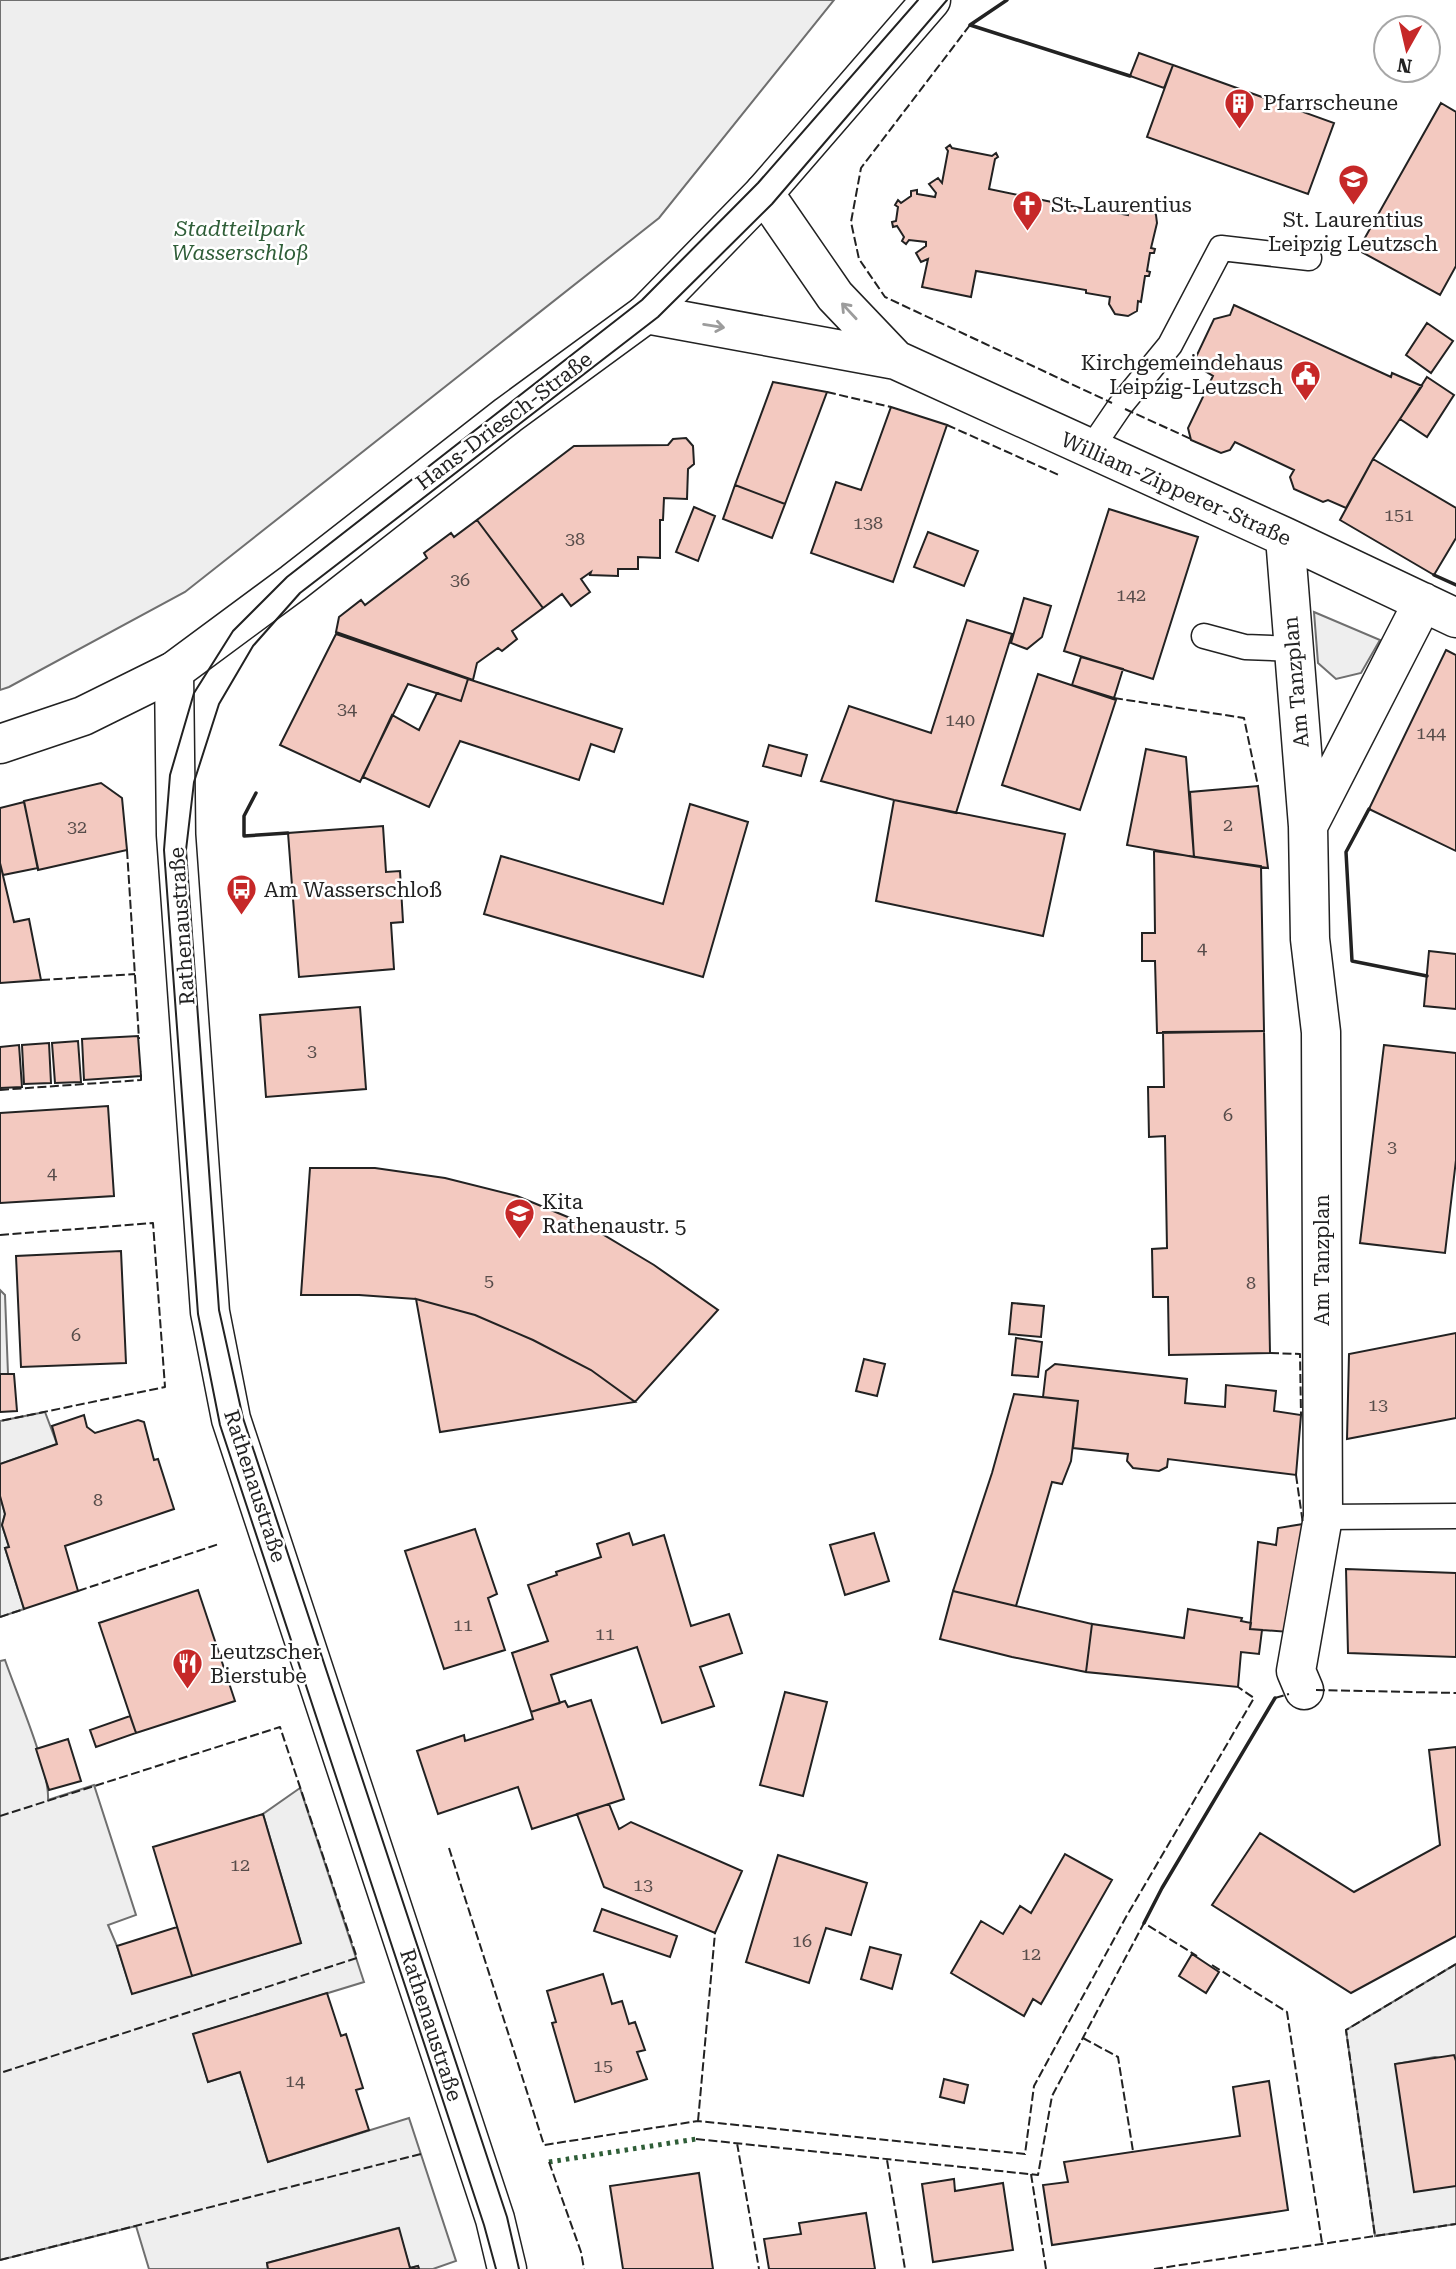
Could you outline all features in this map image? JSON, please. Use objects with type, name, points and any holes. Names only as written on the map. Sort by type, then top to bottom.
[{"type":"street","name":"Hans-Driesch-Straße","points":[[0,744],[83,716],[174,671],[293,583],[508,415],[646,314],[764,193],[932,0]]},
{"type":"street","name":"William-Zipperer-Straße","points":[[764,193],[835,296],[896,360]]},
{"type":"street","name":"William-Zipperer-Straße","points":[[646,314],[896,360],[1090,450],[1446,608]]},
{"type":"street","name":"Am Tanzplan","points":[[1285,537],[1308,826],[1310,939],[1321,1032],[1323,1517],[1296,1671],[1304,1690]]},
{"type":"street","name":"Am Tanzplan","points":[[1308,826],[1446,608]]},
{"type":"street","name":"Rathenaustraße","points":[[174,671],[176,835],[209,1298],[231,1419],[495,2219],[507,2269]]},
{"type":"lane","points":[[1090,450],[1120,406],[1170,345],[1221,248],[1309,258]]},
{"type":"lane","points":[[1204,636],[1245,647],[1294,649]]},
{"type":"lane","points":[[1323,1517],[1456,1516]]},
{"type":"green space","name":"Stadtteilpark Wasserschloß","points":[[0,0],[834,0],[659,218],[185,592],[0,690]]},
{"type":"green space","points":[[1314,612],[1380,640],[1361,673],[1336,679],[1318,663]]},
{"type":"green space","points":[[0,1290],[5,1295],[8,1374],[0,1374]]},
{"type":"green space","points":[[45,1412],[57,1444],[0,1464],[0,1421]]},
{"type":"green space","points":[[0,1496],[5,1514],[2,1525],[9,1547],[5,1548],[24,1609],[0,1617]]},
{"type":"green space","points":[[5,1660],[44,1770],[48,1800],[94,1785],[136,1915],[108,1925],[132,1993],[301,1943],[263,1814],[300,1788],[364,1982],[194,2034],[208,2082],[240,2072],[268,2162],[409,2118],[456,2261],[433,2269],[419,2269],[418,2266],[410,2268],[398,2228],[267,2263],[268,2269],[149,2269],[136,2226],[0,2260],[0,1661]]},
{"type":"green space","points":[[1456,1964],[1456,2061],[1435,2057],[1396,2064],[1456,2186],[1456,2224],[1375,2236],[1346,2030]]},
{"type":"building","points":[[1139,53],[1173,65],[1164,88],[1130,76]]},
{"type":"building","name":"Pfarrscheune","points":[[1173,65],[1334,123],[1308,194],[1147,137]]},
{"type":"building","points":[[1441,103],[1456,112],[1456,266],[1440,295],[1358,250]]},
{"type":"building","name":"St. Laurentius","points":[[950,145],[952,148],[992,156],[996,153],[998,157],[995,159],[989,189],[1100,212],[1128,215],[1129,208],[1137,201],[1150,203],[1157,223],[1151,248],[1155,249],[1154,253],[1150,253],[1147,271],[1150,272],[1149,276],[1145,276],[1137,311],[1128,316],[1115,314],[1109,304],[1110,297],[1086,293],[1086,290],[976,271],[971,297],[922,287],[928,259],[921,262],[916,253],[926,246],[926,242],[909,240],[906,244],[902,241],[904,237],[897,226],[893,227],[892,222],[896,221],[898,207],[895,205],[898,200],[901,203],[911,196],[911,191],[917,190],[917,194],[935,197],[936,193],[929,184],[938,178],[942,183],[948,151],[946,148]]},
{"type":"building","name":"Kirchgemeindehaus Leipzig-Leutzsch","points":[[1234,305],[1391,377],[1392,373],[1422,386],[1373,459],[1346,508],[1328,500],[1323,502],[1294,489],[1290,477],[1294,470],[1235,442],[1230,450],[1221,453],[1191,440],[1188,428],[1213,376],[1200,368],[1196,357],[1214,319],[1230,315]]},
{"type":"building","points":[[1427,323],[1453,341],[1431,373],[1406,355]]},
{"type":"building","points":[[1427,377],[1454,395],[1427,437],[1400,419]]},
{"type":"building","points":[[773,382],[827,392],[785,504],[735,485]]},
{"type":"building","points":[[891,407],[947,425],[893,582],[811,553],[836,482],[861,490]]},
{"type":"building","points":[[686,438],[693,446],[694,464],[688,469],[687,499],[664,498],[663,520],[660,520],[660,558],[638,557],[638,569],[618,569],[618,576],[590,575],[591,572],[581,579],[590,592],[571,606],[562,594],[543,608],[477,520],[574,446],[668,445],[673,439]]},
{"type":"building","points":[[1373,459],[1456,508],[1456,538],[1434,575],[1340,520]]},
{"type":"building","points":[[735,485],[785,504],[772,538],[723,519]]},
{"type":"building","points":[[694,507],[715,516],[698,561],[676,552]]},
{"type":"building","points":[[1109,509],[1198,537],[1153,679],[1064,651]]},
{"type":"building","points":[[477,520],[543,608],[512,631],[517,639],[502,651],[498,648],[477,663],[473,680],[336,632],[339,617],[361,600],[365,605],[427,558],[424,553],[451,533],[454,537]]},
{"type":"building","points":[[928,532],[978,551],[964,586],[914,567]]},
{"type":"building","points":[[1024,598],[1051,606],[1042,637],[1027,649],[1011,643]]},
{"type":"building","points":[[967,620],[1012,634],[956,813],[821,781],[849,706],[931,733]]},
{"type":"building","points":[[336,634],[468,679],[461,701],[408,684],[360,782],[280,745]]},
{"type":"building","points":[[1446,650],[1456,655],[1456,851],[1369,809]]},
{"type":"building","points":[[1081,657],[1123,669],[1114,698],[1072,685]]},
{"type":"building","points":[[1038,674],[1116,700],[1080,810],[1002,785]]},
{"type":"building","points":[[468,679],[622,729],[614,752],[591,744],[579,780],[460,741],[429,807],[363,777],[392,715],[419,730],[437,693],[461,701]]},
{"type":"building","points":[[769,745],[807,755],[801,776],[763,766]]},
{"type":"building","points":[[1146,749],[1186,757],[1194,857],[1127,845]]},
{"type":"building","points":[[101,783],[122,798],[127,850],[38,870],[24,801]]},
{"type":"building","points":[[1258,786],[1268,868],[1194,857],[1190,792]]},
{"type":"building","points":[[894,800],[1065,834],[1043,936],[876,901]]},
{"type":"building","points":[[24,802],[38,868],[3,875],[0,863],[0,808]]},
{"type":"building","points":[[690,804],[748,822],[703,977],[484,914],[501,856],[663,904]]},
{"type":"building","points":[[383,826],[386,872],[400,871],[403,922],[391,923],[394,969],[299,977],[288,833]]},
{"type":"building","points":[[1154,851],[1261,866],[1264,1031],[1157,1033],[1155,961],[1142,961],[1142,933],[1155,933]]},
{"type":"building","points":[[0,863],[14,922],[29,919],[41,980],[0,983]]},
{"type":"building","points":[[1429,951],[1456,954],[1456,1009],[1424,1006]]},
{"type":"building","points":[[360,1007],[366,1089],[266,1097],[260,1015]]},
{"type":"building","points":[[1264,1031],[1270,1353],[1169,1355],[1168,1297],[1153,1297],[1152,1249],[1167,1248],[1165,1136],[1149,1137],[1148,1087],[1164,1087],[1163,1032]]},
{"type":"building","points":[[138,1036],[141,1076],[84,1080],[82,1039]]},
{"type":"building","points":[[78,1041],[81,1082],[55,1083],[52,1043]]},
{"type":"building","points":[[49,1043],[51,1083],[24,1084],[22,1045]]},
{"type":"building","points":[[19,1045],[22,1087],[0,1088],[0,1047]]},
{"type":"building","points":[[1384,1045],[1456,1053],[1456,1160],[1445,1253],[1360,1243]]},
{"type":"building","points":[[108,1106],[114,1196],[0,1203],[0,1113]]},
{"type":"building","points":[[310,1168],[375,1168],[445,1178],[517,1196],[587,1225],[654,1265],[718,1310],[635,1402],[591,1370],[533,1340],[475,1315],[416,1299],[301,1295]]},
{"type":"building","points":[[121,1251],[126,1363],[21,1367],[16,1256]]},
{"type":"building","points":[[416,1299],[475,1315],[533,1340],[591,1370],[635,1402],[440,1432]]},
{"type":"building","points":[[1012,1303],[1044,1306],[1041,1337],[1009,1334]]},
{"type":"building","points":[[1456,1333],[1456,1418],[1347,1439],[1349,1354]]},
{"type":"building","points":[[1016,1338],[1042,1342],[1038,1377],[1012,1375]]},
{"type":"building","points":[[864,1359],[885,1364],[877,1396],[856,1391]]},
{"type":"building","points":[[1055,1364],[1187,1379],[1185,1403],[1225,1407],[1226,1385],[1276,1391],[1274,1411],[1301,1415],[1296,1475],[1168,1459],[1167,1467],[1159,1471],[1133,1468],[1127,1461],[1128,1454],[1073,1448],[1078,1401],[1043,1397],[1046,1371]]},
{"type":"building","points":[[0,1374],[14,1374],[17,1411],[0,1412]]},
{"type":"building","points":[[1014,1394],[1078,1401],[1071,1461],[1062,1484],[1052,1482],[1016,1606],[953,1591],[992,1473]]},
{"type":"building","points":[[84,1415],[87,1427],[95,1433],[138,1420],[144,1422],[154,1460],[158,1459],[174,1509],[65,1546],[78,1591],[24,1609],[5,1548],[9,1547],[2,1525],[5,1514],[0,1496],[0,1464],[57,1444],[52,1426]]},
{"type":"building","points":[[1303,1524],[1289,1632],[1250,1629],[1258,1542],[1276,1545],[1278,1528]]},
{"type":"building","points":[[475,1529],[497,1594],[488,1598],[505,1650],[444,1669],[405,1551]]},
{"type":"building","points":[[629,1533],[633,1545],[664,1535],[691,1626],[729,1614],[742,1653],[700,1667],[714,1706],[662,1723],[637,1647],[551,1675],[560,1703],[531,1712],[512,1653],[548,1641],[528,1585],[557,1575],[556,1572],[601,1557],[597,1544]]},
{"type":"building","points":[[874,1533],[889,1581],[845,1595],[830,1545]]},
{"type":"building","points":[[1346,1569],[1456,1573],[1456,1657],[1348,1653]]},
{"type":"building","points":[[198,1590],[235,1701],[136,1733],[99,1623]]},
{"type":"building","points":[[953,1591],[1092,1624],[1086,1672],[940,1639]]},
{"type":"building","points":[[1188,1609],[1242,1618],[1241,1621],[1251,1623],[1250,1629],[1262,1630],[1259,1654],[1241,1652],[1238,1687],[1086,1672],[1092,1624],[1184,1638]]},
{"type":"building","points":[[785,1692],[827,1702],[803,1796],[760,1785]]},
{"type":"building","points":[[591,1700],[624,1799],[532,1829],[518,1787],[438,1814],[417,1751],[464,1735],[465,1741],[533,1719],[531,1712],[565,1701],[568,1707]]},
{"type":"building","points":[[130,1716],[136,1733],[96,1747],[90,1730]]},
{"type":"building","points":[[68,1739],[81,1781],[49,1790],[36,1749]]},
{"type":"building","points":[[1456,1747],[1456,1936],[1351,1993],[1212,1905],[1260,1833],[1354,1892],[1440,1845],[1429,1750]]},
{"type":"building","points":[[609,1804],[619,1829],[631,1822],[742,1871],[715,1933],[604,1887],[577,1814]]},
{"type":"building","points":[[263,1814],[301,1943],[192,1976],[153,1847]]},
{"type":"building","points":[[1065,1854],[1112,1880],[1041,2004],[1033,1999],[1024,2016],[951,1973],[981,1921],[1003,1934],[1020,1906],[1031,1913]]},
{"type":"building","points":[[778,1855],[867,1883],[851,1935],[826,1928],[809,1983],[746,1962]]},
{"type":"building","points":[[602,1909],[677,1936],[670,1957],[594,1931]]},
{"type":"building","points":[[177,1927],[192,1976],[132,1994],[117,1946]]},
{"type":"building","points":[[870,1947],[901,1955],[892,1989],[861,1979]]},
{"type":"building","points":[[1192,1954],[1219,1972],[1206,1993],[1179,1976]]},
{"type":"building","points":[[603,1974],[612,2004],[622,2001],[629,2024],[635,2022],[645,2050],[637,2052],[647,2079],[575,2102],[552,2023],[556,2022],[547,1991]]},
{"type":"building","points":[[327,1993],[341,2036],[346,2034],[363,2088],[356,2090],[369,2130],[268,2162],[240,2072],[208,2082],[193,2034]]},
{"type":"building","points":[[1454,2055],[1456,2186],[1414,2192],[1395,2064]]},
{"type":"building","points":[[944,2079],[968,2085],[964,2103],[940,2097]]},
{"type":"building","points":[[1269,2081],[1288,2210],[1052,2245],[1043,2185],[1068,2182],[1064,2162],[1240,2136],[1233,2087]]},
{"type":"building","points":[[699,2173],[713,2269],[623,2269],[610,2186]]},
{"type":"building","points":[[954,2179],[955,2191],[1003,2183],[1013,2250],[933,2262],[922,2184]]},
{"type":"building","points":[[866,2213],[875,2269],[769,2269],[764,2239],[801,2234],[799,2223]]},
{"type":"building","points":[[399,2228],[410,2268],[418,2266],[419,2269],[268,2269],[267,2263]]},
{"type":"tram line","points":[[496,2269],[484,2225],[220,1425],[198,1314],[164,850],[170,775],[194,693],[233,631],[287,577],[642,300],[758,183],[918,0]]},
{"type":"tram line","points":[[519,2269],[507,2217],[243,1418],[219,1310],[186,850],[194,782],[219,704],[253,646],[300,593],[658,317],[772,204],[947,0]]},
{"type":"hedge","points":[[549,2162],[696,2139]]},
{"type":"fence","points":[[970,25],[861,168],[851,222],[859,259],[885,297],[1112,403]]},
{"type":"fence","points":[[827,392],[891,407]]},
{"type":"fence","points":[[1125,409],[1191,439]]},
{"type":"fence","points":[[947,425],[1061,476]]},
{"type":"fence","points":[[1114,698],[1244,718],[1258,786]]},
{"type":"fence","points":[[127,850],[139,1039]]},
{"type":"fence","points":[[41,980],[135,974]]},
{"type":"fence","points":[[0,1090],[141,1080],[141,1071]]},
{"type":"fence","points":[[0,1235],[153,1223],[165,1387],[0,1421]]},
{"type":"fence","points":[[1270,1353],[1300,1354],[1301,1415]]},
{"type":"fence","points":[[1296,1475],[1303,1524]]},
{"type":"fence","points":[[78,1591],[219,1544]]},
{"type":"fence","points":[[0,1617],[24,1609]]},
{"type":"fence","points":[[449,1848],[544,2145],[698,2121],[1025,2154],[1034,2086],[1126,1917],[1254,1698],[1238,1687]]},
{"type":"fence","points":[[1316,1690],[1456,1693]]},
{"type":"fence","points":[[1275,1698],[1289,1694]]},
{"type":"fence","points":[[0,1816],[280,1727],[357,1958],[0,2073]]},
{"type":"fence","points":[[696,2139],[1038,2175],[1052,2096],[1144,1923],[1197,1956]]},
{"type":"fence","points":[[698,2121],[715,1933]]},
{"type":"fence","points":[[1456,1964],[1346,2030],[1375,2236],[1456,2224]]},
{"type":"fence","points":[[1212,1965],[1287,2012],[1322,2243]]},
{"type":"fence","points":[[1083,2038],[1118,2057],[1133,2151]]},
{"type":"fence","points":[[737,2143],[759,2269]]},
{"type":"fence","points":[[0,2260],[421,2154]]},
{"type":"fence","points":[[887,2160],[905,2269]]},
{"type":"fence","points":[[549,2162],[581,2252],[584,2269]]},
{"type":"fence","points":[[1031,2174],[1046,2269]]},
{"type":"fence","points":[[1154,2269],[1375,2236]]},
{"type":"wall","points":[[1007,0],[970,25],[1130,76]]},
{"type":"wall","points":[[1434,575],[1456,585]]},
{"type":"wall","points":[[256,793],[244,816],[244,836],[288,833]]},
{"type":"wall","points":[[1369,809],[1346,852],[1352,961],[1427,976]]},
{"type":"wall","points":[[1144,1923],[1275,1698]]},
{"type":"place","name":"Pfarrscheune","points":[[1240,130]]},
{"type":"place","name":"St. Laurentius Leipzig Leutzsch","points":[[1353,207]]},
{"type":"place","name":"St. Laurentius","points":[[1028,232]]},
{"type":"place","name":"Kirchgemeindehaus Leipzig-Leutzsch","points":[[1306,402]]},
{"type":"place","name":"Am Wasserschloß","points":[[241,917]]},
{"type":"place","name":"Kita Rathenaustr. 5","points":[[519,1241]]},
{"type":"place","name":"Leutzscher Bierstube","points":[[187,1691]]}]
